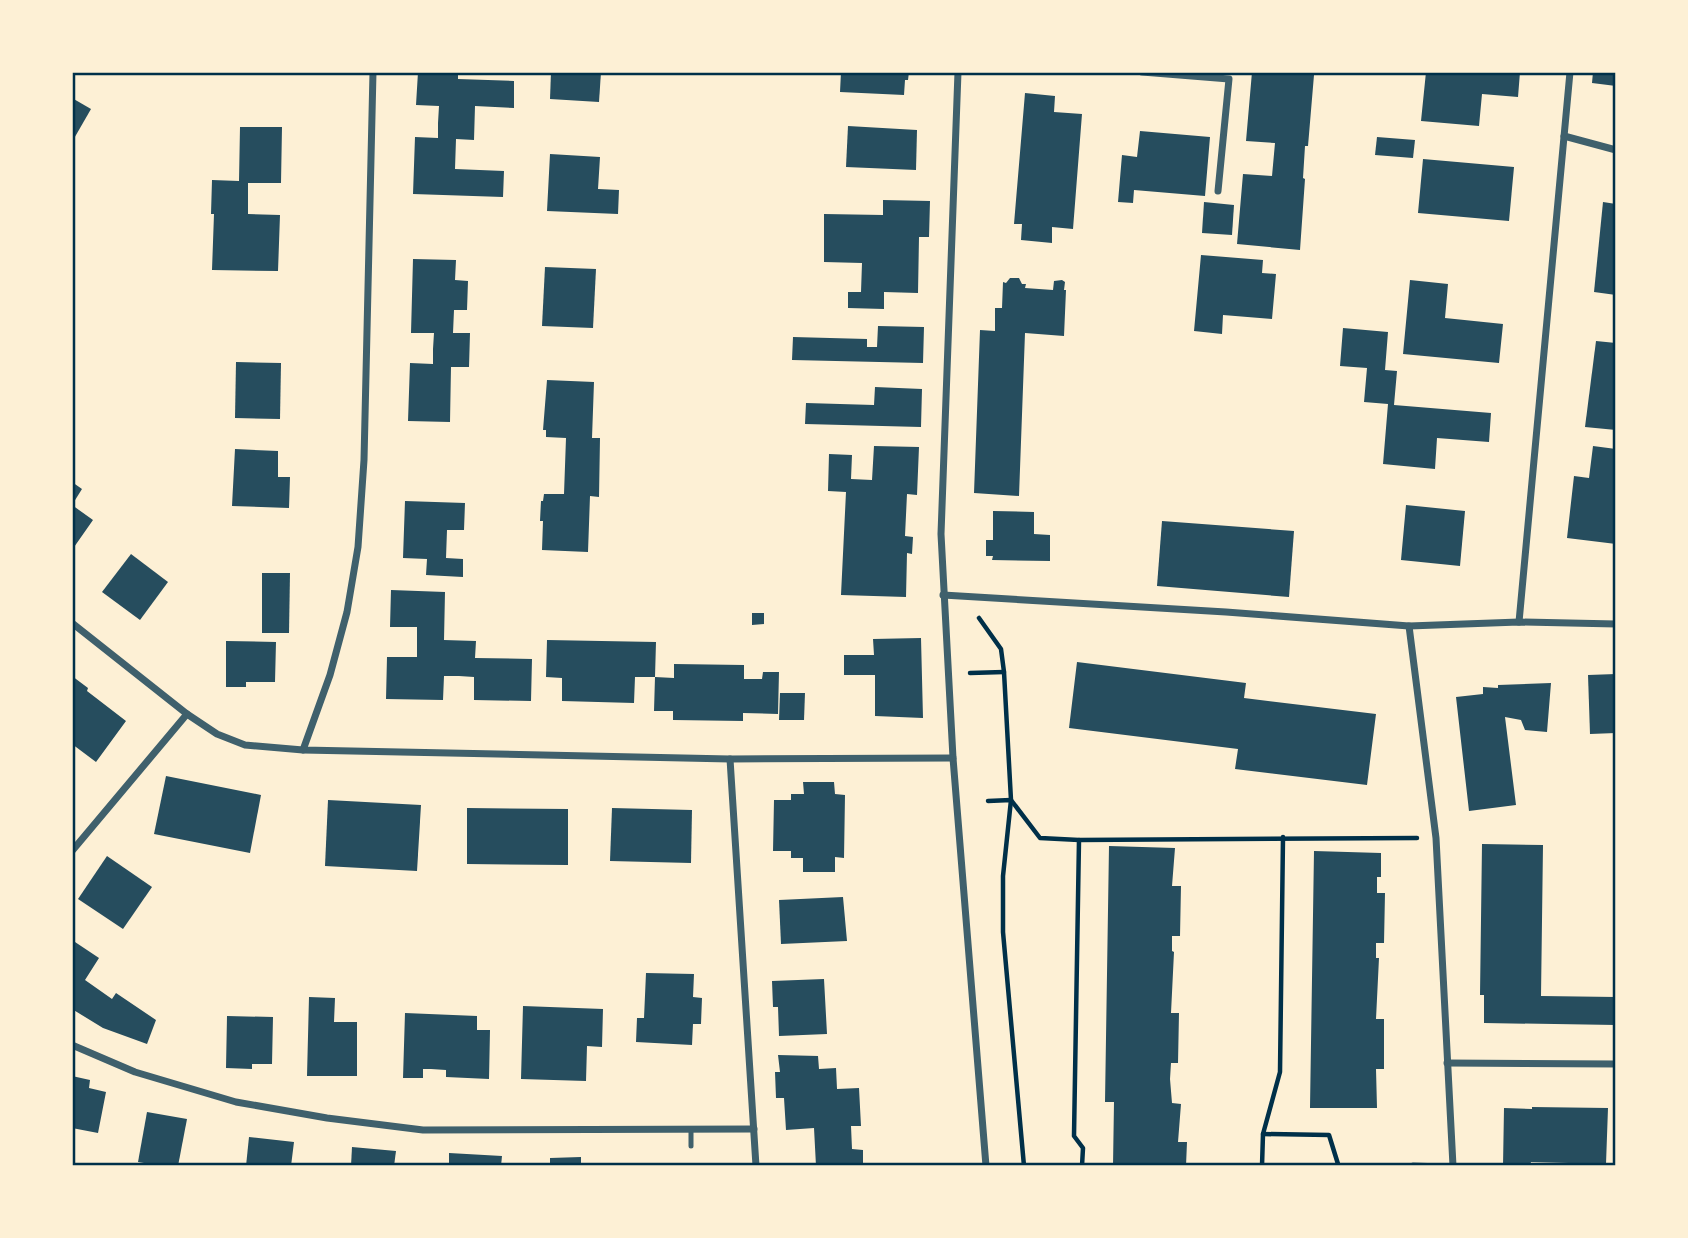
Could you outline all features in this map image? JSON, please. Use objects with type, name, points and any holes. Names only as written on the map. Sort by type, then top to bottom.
[{"type":"street","points":[[303,750],[330,675],[347,611],[358,547],[364,460],[373,72]]},
{"type":"street","points":[[958,72],[942,476],[943,595],[953,758],[986,1166]]},
{"type":"street","points":[[1142,72],[1229,76],[1218,191]]},
{"type":"street","points":[[1519,622],[1570,72]]},
{"type":"street","points":[[1564,136],[1616,150]]},
{"type":"street","points":[[943,595],[1409,626],[1519,622],[1616,624]]},
{"type":"street","points":[[72,623],[187,714],[217,734],[245,745],[303,750],[730,759],[953,758]]},
{"type":"street","points":[[1409,626],[1436,838],[1453,1166]]},
{"type":"street","points":[[72,851],[187,714]]},
{"type":"street","points":[[730,759],[756,1166]]},
{"type":"street","points":[[72,1045],[135,1072],[236,1102],[327,1118],[423,1130],[754,1129]]},
{"type":"street","points":[[1447,1063],[1616,1064]]},
{"type":"lane","points":[[691,1130],[691,1146]]},
{"type":"lane","points":[[1413,1165],[1442,1166]]},
{"type":"path","points":[[970,596],[981,622],[1001,649],[1004,672],[1011,800],[1003,876],[1003,932],[1024,1166]]},
{"type":"path","points":[[947,674],[1004,672]]},
{"type":"path","points":[[988,801],[1011,800]]},
{"type":"path","points":[[1011,800],[1040,838],[1436,838]]},
{"type":"path","points":[[1262,1166],[1263,1135],[1280,1072],[1283,837]]},
{"type":"path","points":[[1079,839],[1074,1136],[1083,1148],[1082,1166]]},
{"type":"path","points":[[1263,1135],[1329,1135],[1338,1164]]},
{"type":"building","points":[[418,72],[458,72],[458,79],[514,81],[514,108],[475,106],[474,140],[456,139],[455,169],[504,171],[503,197],[413,194],[415,137],[438,138],[439,106],[416,105]]},
{"type":"building","points":[[551,72],[601,72],[599,102],[550,99]]},
{"type":"building","points":[[841,72],[909,72],[908,80],[905,80],[904,95],[840,92]]},
{"type":"building","points":[[1252,72],[1312,72],[1314,75],[1308,146],[1305,146],[1300,250],[1237,244],[1243,174],[1272,176],[1275,143],[1246,141]]},
{"type":"building","points":[[1426,72],[1520,72],[1518,97],[1482,94],[1479,126],[1421,121]]},
{"type":"building","points":[[1593,72],[1616,72],[1616,86],[1592,83]]},
{"type":"building","points":[[1025,93],[1055,96],[1054,112],[1082,114],[1073,229],[1052,227],[1052,243],[1021,240],[1022,224],[1014,224]]},
{"type":"building","points":[[72,98],[91,109],[72,142]]},
{"type":"building","points":[[848,126],[917,130],[916,170],[846,167]]},
{"type":"building","points":[[240,127],[282,127],[281,183],[248,183],[248,214],[280,215],[278,271],[212,270],[212,180],[239,181]]},
{"type":"building","points":[[1140,131],[1210,137],[1205,196],[1134,190],[1133,203],[1118,202],[1122,155],[1137,157]]},
{"type":"building","points":[[1377,137],[1415,140],[1413,158],[1375,155]]},
{"type":"building","points":[[550,154],[600,157],[598,189],[619,190],[618,214],[547,211]]},
{"type":"building","points":[[1423,159],[1514,167],[1509,221],[1418,213]]},
{"type":"building","points":[[883,200],[930,201],[929,237],[919,237],[918,293],[884,292],[884,309],[848,308],[848,292],[861,292],[862,263],[824,262],[824,214],[883,215]]},
{"type":"building","points":[[1204,202],[1234,205],[1232,235],[1202,233]]},
{"type":"building","points":[[1603,202],[1616,204],[1616,295],[1594,292]]},
{"type":"building","points":[[1201,255],[1263,260],[1262,273],[1276,274],[1272,319],[1223,315],[1222,334],[1194,331]]},
{"type":"building","points":[[413,259],[456,260],[455,280],[468,281],[467,310],[454,310],[453,333],[470,333],[469,367],[451,367],[450,422],[408,421],[410,363],[433,364],[434,333],[411,333]]},
{"type":"building","points":[[545,267],[596,269],[593,328],[542,326]]},
{"type":"building","points":[[1010,278],[1019,278],[1022,284],[1026,284],[1025,288],[1053,290],[1054,281],[1062,280],[1066,290],[1064,336],[1025,333],[1019,496],[974,493],[980,330],[995,331],[995,308],[1002,308],[1003,282],[1006,283]]},
{"type":"building","points":[[1410,280],[1448,284],[1445,318],[1503,324],[1499,363],[1403,354]]},
{"type":"building","points":[[878,326],[924,327],[923,363],[792,360],[793,337],[867,339],[867,347],[877,347]]},
{"type":"building","points":[[1343,328],[1388,332],[1385,370],[1397,371],[1394,405],[1491,413],[1489,442],[1437,438],[1435,469],[1383,464],[1388,404],[1364,402],[1367,368],[1340,366]]},
{"type":"building","points":[[1596,341],[1616,343],[1616,430],[1585,427]]},
{"type":"building","points":[[236,362],[281,363],[280,419],[235,418]]},
{"type":"building","points":[[547,380],[594,382],[592,438],[600,438],[599,497],[590,496],[588,552],[542,550],[541,501],[544,494],[564,494],[566,438],[546,437],[546,430],[543,430]]},
{"type":"building","points":[[875,387],[922,389],[921,427],[805,424],[806,403],[874,405]]},
{"type":"building","points":[[874,446],[919,447],[917,495],[907,494],[905,536],[913,537],[912,554],[907,553],[906,597],[841,595],[846,492],[828,491],[829,454],[852,455],[851,479],[872,480]]},
{"type":"building","points":[[1593,446],[1616,449],[1616,544],[1567,538],[1574,476],[1589,478]]},
{"type":"building","points":[[235,449],[278,451],[278,477],[290,477],[289,508],[232,506]]},
{"type":"building","points":[[72,482],[82,489],[72,505]]},
{"type":"building","points":[[405,501],[465,503],[464,530],[447,530],[446,558],[463,559],[463,577],[426,575],[427,559],[403,558]]},
{"type":"building","points":[[72,505],[93,520],[72,550]]},
{"type":"building","points":[[1406,505],[1465,511],[1460,566],[1401,560]]},
{"type":"building","points":[[993,511],[1034,512],[1034,534],[1050,535],[1050,561],[992,560],[993,556],[986,556],[986,540],[993,540]]},
{"type":"building","points":[[1162,521],[1294,531],[1289,597],[1157,586]]},
{"type":"building","points":[[131,554],[168,582],[140,620],[102,592]]},
{"type":"building","points":[[262,573],[290,573],[289,633],[262,633]]},
{"type":"building","points":[[391,590],[445,592],[444,640],[476,641],[475,658],[532,659],[531,701],[474,700],[474,677],[459,676],[444,676],[443,700],[386,699],[387,657],[417,657],[417,627],[390,627]]},
{"type":"building","points":[[752,613],[764,613],[764,624],[752,625]]},
{"type":"building","points":[[921,638],[923,718],[875,716],[875,675],[844,675],[844,655],[874,655],[873,639]]},
{"type":"building","points":[[547,640],[656,642],[655,677],[635,677],[634,703],[562,701],[562,678],[546,677]]},
{"type":"building","points":[[226,641],[276,642],[275,682],[246,682],[246,687],[226,687]]},
{"type":"building","points":[[1077,662],[1246,683],[1244,698],[1376,714],[1367,785],[1235,769],[1238,749],[1069,728]]},
{"type":"building","points":[[674,664],[744,665],[744,679],[762,679],[763,672],[779,672],[778,714],[743,713],[743,721],[673,720],[673,711],[654,711],[655,677],[674,678]]},
{"type":"building","points":[[1616,674],[1616,733],[1590,734],[1588,675]]},
{"type":"building","points":[[72,676],[126,721],[96,762],[72,744]]},
{"type":"building","points":[[1551,683],[1547,732],[1525,730],[1521,720],[1505,717],[1516,805],[1469,811],[1456,697],[1483,694],[1483,687]]},
{"type":"building","points":[[780,693],[805,693],[804,720],[779,720]]},
{"type":"building","points":[[166,776],[261,795],[250,853],[154,834]]},
{"type":"building","points":[[803,782],[834,782],[835,794],[845,795],[844,858],[835,857],[835,872],[803,872],[803,858],[791,858],[791,851],[773,851],[774,800],[791,800],[791,794],[804,794]]},
{"type":"building","points":[[328,800],[421,805],[417,871],[325,866]]},
{"type":"building","points":[[467,808],[568,809],[568,865],[467,864]]},
{"type":"building","points":[[612,808],[692,810],[691,863],[610,861]]},
{"type":"building","points":[[1482,844],[1543,845],[1541,996],[1616,997],[1616,1025],[1484,1023],[1484,995],[1480,995]]},
{"type":"building","points":[[1109,846],[1175,848],[1172,886],[1181,886],[1180,936],[1172,936],[1174,952],[1171,1013],[1179,1013],[1178,1063],[1171,1063],[1170,1079],[1172,1103],[1181,1104],[1178,1142],[1187,1142],[1186,1166],[1113,1166],[1114,1102],[1105,1102]]},
{"type":"building","points":[[1314,851],[1381,853],[1381,877],[1377,877],[1377,893],[1385,893],[1384,943],[1376,943],[1376,958],[1379,958],[1376,1019],[1384,1019],[1384,1069],[1376,1069],[1377,1108],[1310,1108]]},
{"type":"building","points":[[107,856],[152,887],[123,929],[78,899]]},
{"type":"building","points":[[843,897],[847,941],[781,944],[779,900]]},
{"type":"building","points":[[72,940],[99,958],[85,980],[112,999],[116,993],[156,1020],[147,1044],[103,1028],[72,1009]]},
{"type":"building","points":[[646,973],[694,974],[693,997],[702,998],[701,1024],[693,1024],[692,1045],[636,1042],[637,1018],[644,1018]]},
{"type":"building","points":[[824,979],[827,1034],[779,1036],[778,1007],[773,1007],[772,981]]},
{"type":"building","points":[[309,997],[335,998],[334,1022],[357,1022],[357,1076],[307,1076]]},
{"type":"building","points":[[523,1006],[603,1009],[602,1047],[587,1046],[586,1081],[521,1079]]},
{"type":"building","points":[[405,1013],[477,1016],[477,1030],[490,1030],[489,1079],[446,1077],[446,1070],[431,1069],[423,1069],[423,1078],[403,1078]]},
{"type":"building","points":[[227,1016],[273,1017],[272,1064],[252,1064],[252,1069],[226,1068]]},
{"type":"building","points":[[778,1055],[818,1056],[819,1069],[836,1068],[837,1089],[859,1088],[861,1126],[851,1126],[852,1149],[863,1150],[863,1166],[816,1166],[814,1128],[786,1130],[784,1098],[776,1098],[775,1072],[780,1072]]},
{"type":"building","points":[[72,1076],[90,1080],[89,1088],[106,1092],[98,1133],[72,1128]]},
{"type":"building","points":[[1504,1108],[1608,1108],[1606,1164],[1531,1162],[1530,1166],[1503,1166]]},
{"type":"building","points":[[147,1112],[187,1119],[178,1166],[138,1162]]},
{"type":"building","points":[[249,1137],[294,1142],[291,1166],[246,1166]]},
{"type":"building","points":[[352,1147],[396,1151],[394,1166],[351,1166]]},
{"type":"building","points":[[449,1153],[502,1156],[501,1166],[449,1166]]},
{"type":"building","points":[[581,1157],[581,1166],[550,1166],[550,1158]]}]
